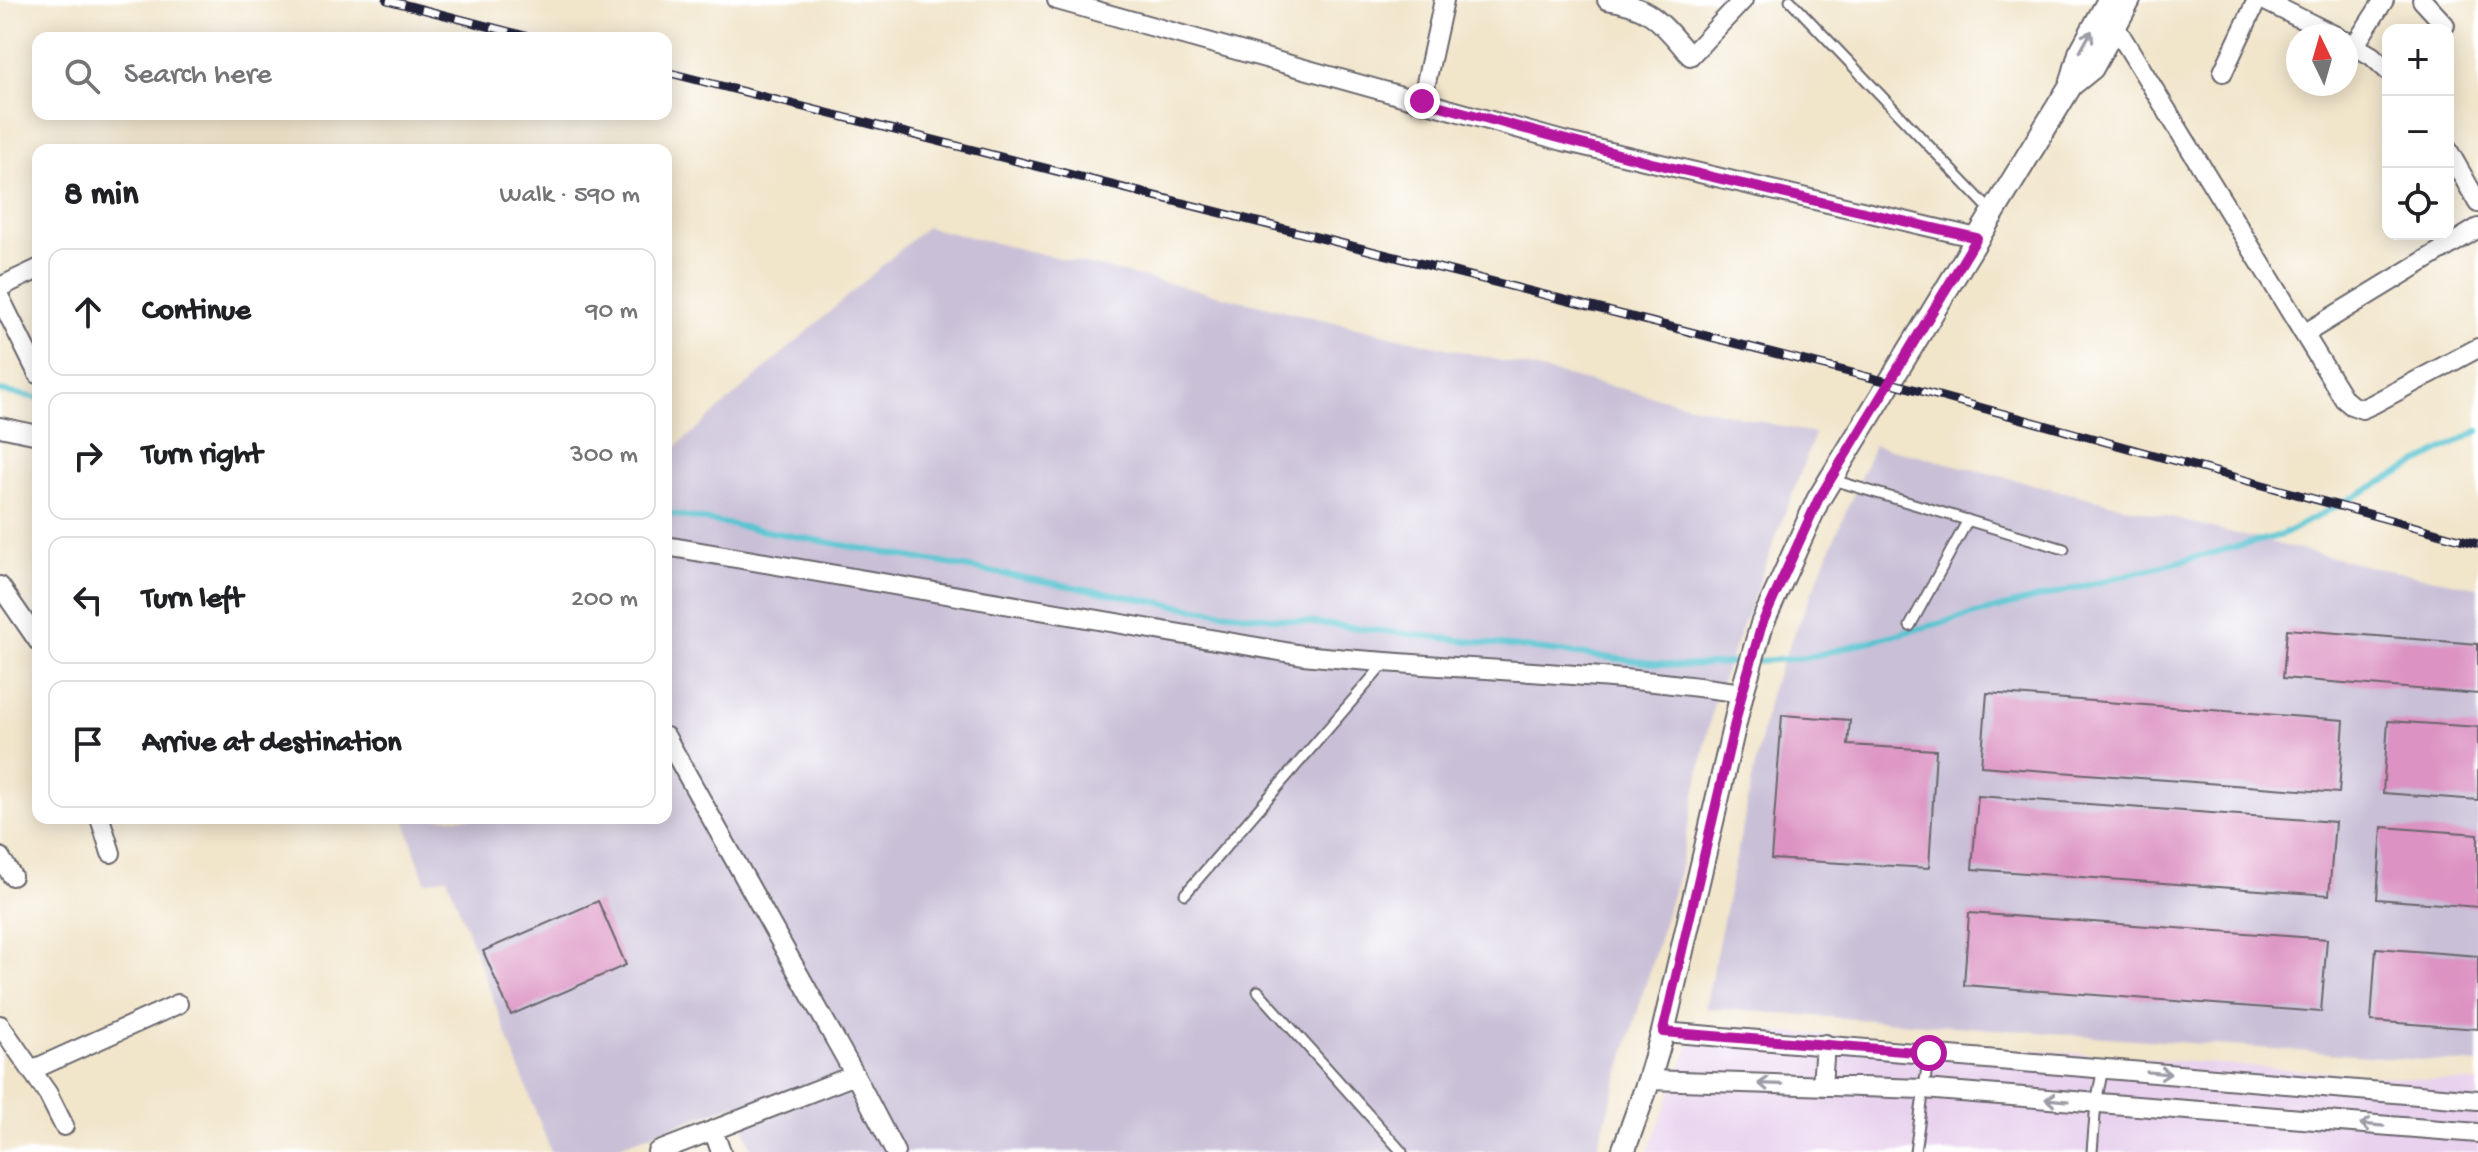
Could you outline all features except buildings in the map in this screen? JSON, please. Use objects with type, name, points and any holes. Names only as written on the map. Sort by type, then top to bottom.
[{"type":"street","points":[[1057,0],[1623,155],[1977,238]]},
{"type":"street","points":[[1422,101],[1444,0]]},
{"type":"street","points":[[1607,0],[1625,2],[1647,11],[1665,26],[1690,56],[1743,0]]},
{"type":"street","points":[[1623,1152],[1663,1032],[1744,688],[1762,624],[1818,500],[2071,85],[2080,53],[2109,12],[2129,0]]},
{"type":"street","points":[[2223,72],[2260,0],[2284,5],[2316,24]]},
{"type":"street","points":[[2358,34],[2384,0]]},
{"type":"street","points":[[2422,0],[2444,24]]},
{"type":"street","points":[[2109,12],[2344,399],[2362,409],[2478,348]]},
{"type":"street","points":[[2358,48],[2382,66]]},
{"type":"street","points":[[2454,161],[2478,203]]},
{"type":"street","points":[[2304,334],[2478,228]]},
{"type":"street","points":[[0,287],[32,272]]},
{"type":"street","points":[[0,298],[32,362]]},
{"type":"street","points":[[0,427],[32,434]]},
{"type":"street","points":[[672,547],[1238,645],[1384,664],[1744,688]]},
{"type":"street","points":[[0,586],[32,632]]},
{"type":"street","points":[[672,748],[895,1152]]},
{"type":"street","points":[[102,824],[111,853]]},
{"type":"street","points":[[0,857],[12,876]]},
{"type":"street","points":[[32,1070],[178,1004]]},
{"type":"street","points":[[0,1025],[32,1070],[64,1126]]},
{"type":"street","points":[[1663,1032],[2478,1100]]},
{"type":"street","points":[[1822,1086],[1825,1044]]},
{"type":"street","points":[[657,1152],[855,1075]]},
{"type":"street","points":[[1649,1080],[1923,1089],[2478,1133]]},
{"type":"street","points":[[713,1130],[721,1152]]},
{"type":"lane","points":[[1790,0],[1994,214]]},
{"type":"lane","points":[[1830,479],[2064,549]]},
{"type":"lane","points":[[1910,626],[1968,520]]},
{"type":"lane","points":[[1185,894],[1384,664]]},
{"type":"lane","points":[[1258,991],[1402,1152]]},
{"type":"lane","points":[[1915,1152],[1929,1053]]},
{"type":"lane","points":[[2092,1152],[2103,1068]]},
{"type":"shaded area","points":[[926,227],[1815,434],[1714,702],[1680,868],[1596,1152],[752,1152],[737,1104],[602,1152],[551,1152],[447,877],[425,882],[406,824],[672,824],[672,451]]},
{"type":"shaded area","points":[[1874,445],[2367,566],[2478,587],[2478,1064],[1705,1008],[1771,689]]},
{"type":"shaded area","points":[[1697,1026],[2478,1083],[2478,1152],[1648,1152]]},
{"type":"waterway","points":[[0,391],[32,397]]},
{"type":"waterway","points":[[1755,661],[1805,658],[2282,535],[2478,431]]},
{"type":"waterway","points":[[672,514],[1196,609],[1679,666],[1744,662]]},
{"type":"railway","points":[[387,0],[510,32]]},
{"type":"railway","points":[[672,74],[1888,382],[2478,544]]},
{"type":"route","points":[[1422,101],[1652,163],[1977,238],[1818,500],[1762,624],[1742,693],[1663,1032],[1929,1053]]}]
